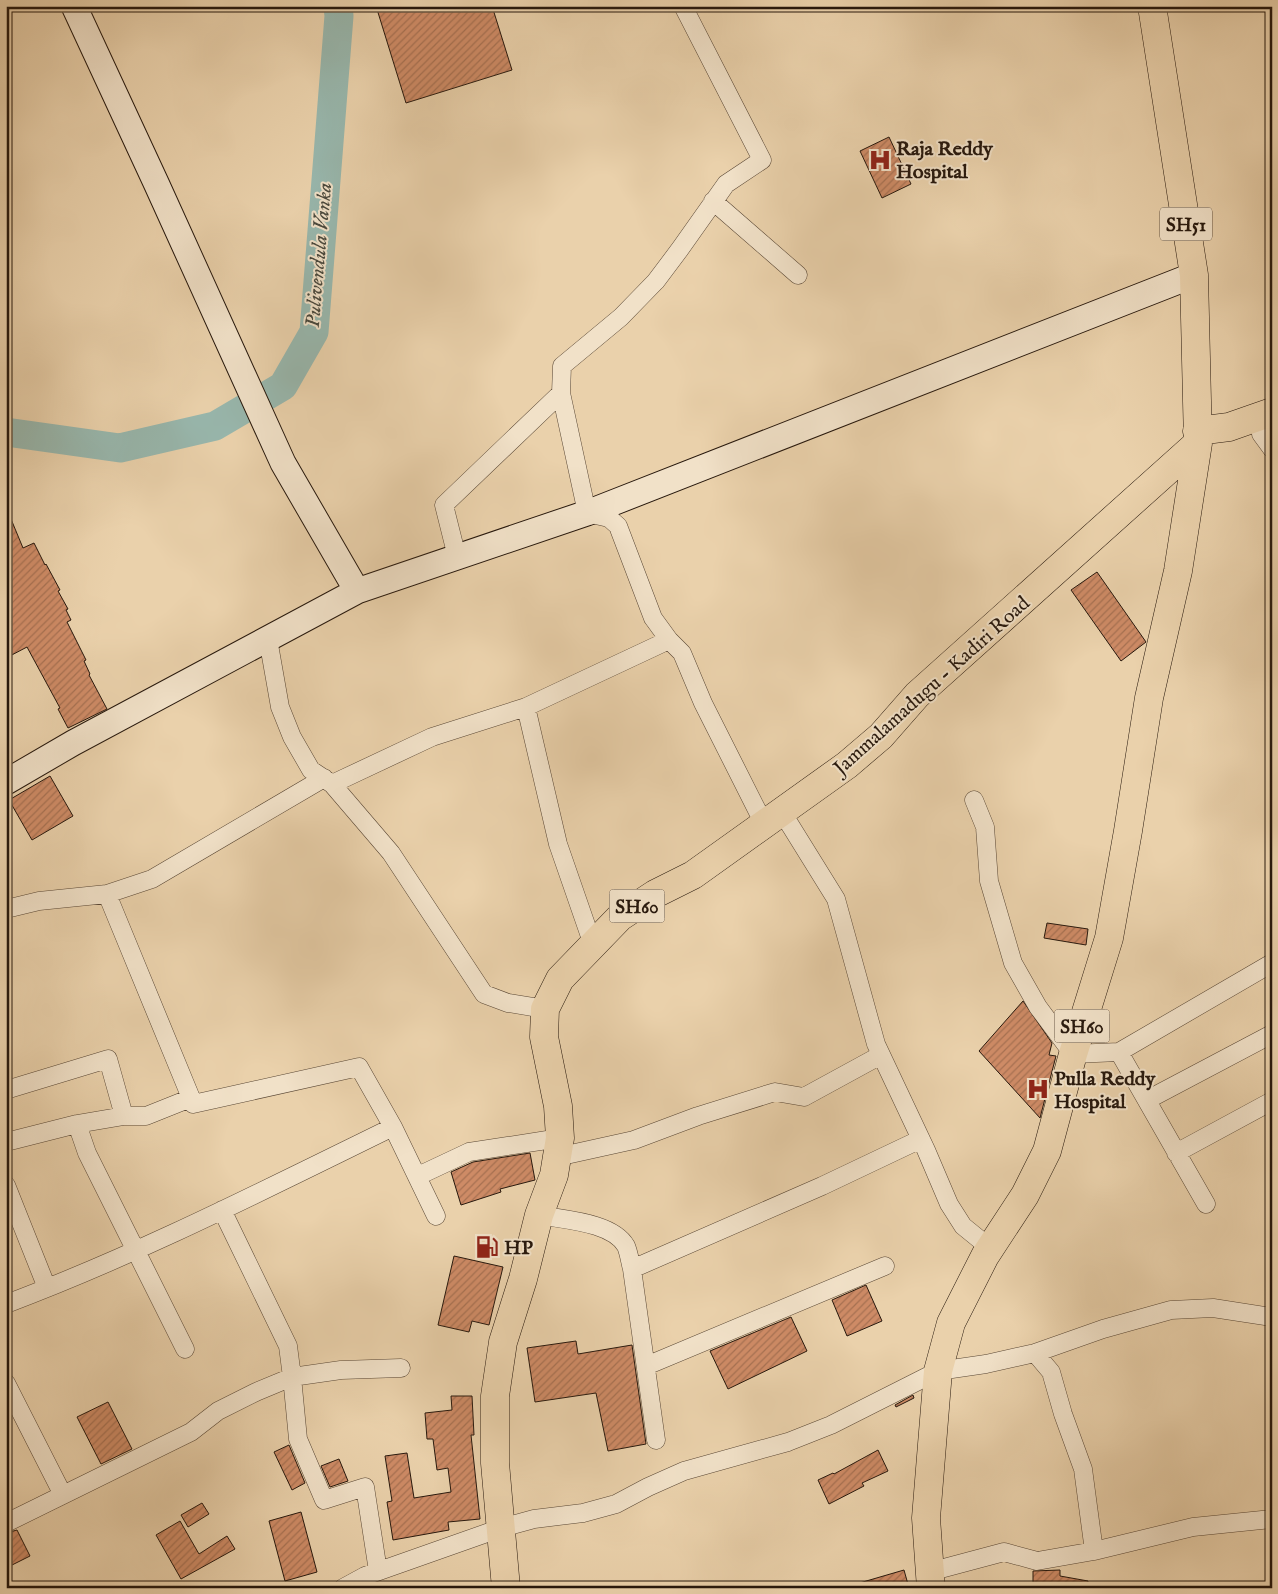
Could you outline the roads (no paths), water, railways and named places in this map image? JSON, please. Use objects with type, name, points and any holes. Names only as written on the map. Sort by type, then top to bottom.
[{"type":"main road","points":[[74,6],[162,194],[283,463],[357,591]]},
{"type":"main road","name":"SH51","points":[[1152,6],[1194,275],[1198,437]]},
{"type":"main road","points":[[6,782],[73,743],[357,591],[587,513],[1194,275]]},
{"type":"main road","points":[[1198,437],[1269,431]]},
{"type":"main road","name":"Jammalamadugu - Kadiri Road","points":[[506,1588],[495,1463],[495,1396],[502,1342],[523,1279],[539,1215],[554,1175],[559,1147],[558,1106],[544,1037],[545,1009],[560,979],[620,917],[654,894],[693,875],[847,765],[881,736],[917,695],[1198,437]]},
{"type":"main road","name":"SH60","points":[[930,1580],[926,1518],[938,1371],[951,1323],[990,1248],[1025,1195],[1047,1151],[1073,1054],[1109,938],[1149,698],[1178,571],[1198,437]]},
{"type":"street","points":[[683,6],[762,160],[726,184],[656,281],[621,317],[562,366],[561,393],[587,513],[609,518],[618,526],[653,618],[669,640],[682,653],[703,703],[773,818],[836,899],[876,1044],[921,1139],[949,1204],[963,1226],[990,1248]]},
{"type":"street","points":[[712,201],[798,275]]},
{"type":"street","points":[[457,557],[444,504],[561,393]]},
{"type":"street","points":[[268,639],[280,707],[292,737],[311,770],[328,781],[391,853],[484,994],[508,1004],[545,1009]]},
{"type":"street","points":[[6,909],[39,901],[107,894],[152,879],[328,781],[432,737],[526,707],[669,640]]},
{"type":"street","points":[[526,707],[558,844],[593,945]]},
{"type":"street","points":[[974,800],[985,827],[990,881],[1013,963],[1038,1007],[1073,1054],[1120,1052],[1272,963]]},
{"type":"street","points":[[107,894],[193,1104],[360,1067],[418,1176],[436,1216]]},
{"type":"street","points":[[1147,1100],[1272,1034]]},
{"type":"street","points":[[1120,1052],[1206,1204]]},
{"type":"street","points":[[418,1176],[469,1152],[559,1147],[634,1140],[698,1116],[776,1092],[804,1097],[881,1055]]},
{"type":"street","points":[[6,1090],[108,1059],[124,1116]]},
{"type":"street","points":[[6,1142],[78,1124],[124,1116],[146,1116],[191,1098]]},
{"type":"street","points":[[1176,1153],[1272,1101]]},
{"type":"street","points":[[78,1124],[87,1153],[185,1349]]},
{"type":"street","points":[[6,1304],[136,1250],[393,1127]]},
{"type":"street","points":[[632,1269],[822,1186],[921,1139]]},
{"type":"street","points":[[6,1185],[47,1288]]},
{"type":"street","points":[[222,1210],[288,1346],[298,1439],[324,1500],[365,1487],[378,1571]]},
{"type":"street","points":[[539,1215],[598,1226],[614,1234],[626,1247],[632,1269],[656,1440]]},
{"type":"street","points":[[646,1366],[885,1266]]},
{"type":"street","points":[[343,1588],[378,1571],[501,1528],[534,1519],[583,1513],[616,1504],[684,1471],[788,1442],[831,1425],[938,1371],[986,1364],[1035,1353],[1171,1310],[1213,1308],[1272,1317]]},
{"type":"street","points":[[1035,1353],[1051,1372],[1063,1414],[1083,1469],[1094,1551]]},
{"type":"street","points":[[6,1523],[191,1432],[218,1411],[292,1377],[341,1370],[400,1368]]},
{"type":"street","points":[[6,1383],[63,1495]]},
{"type":"street","points":[[930,1580],[1004,1552],[1038,1561],[1094,1551],[1193,1527],[1272,1518]]},
{"type":"waterway","name":"Pulivendula Vanka","points":[[6,432],[120,448],[215,426],[283,386],[314,332],[339,16],[338,6]]},
{"type":"place","name":"Raja Reddy Hospital","points":[[880,160]]},
{"type":"place","name":"Pulla Reddy Hospital","points":[[1038,1089]]},
{"type":"place","name":"HP","points":[[487,1247]]}]
